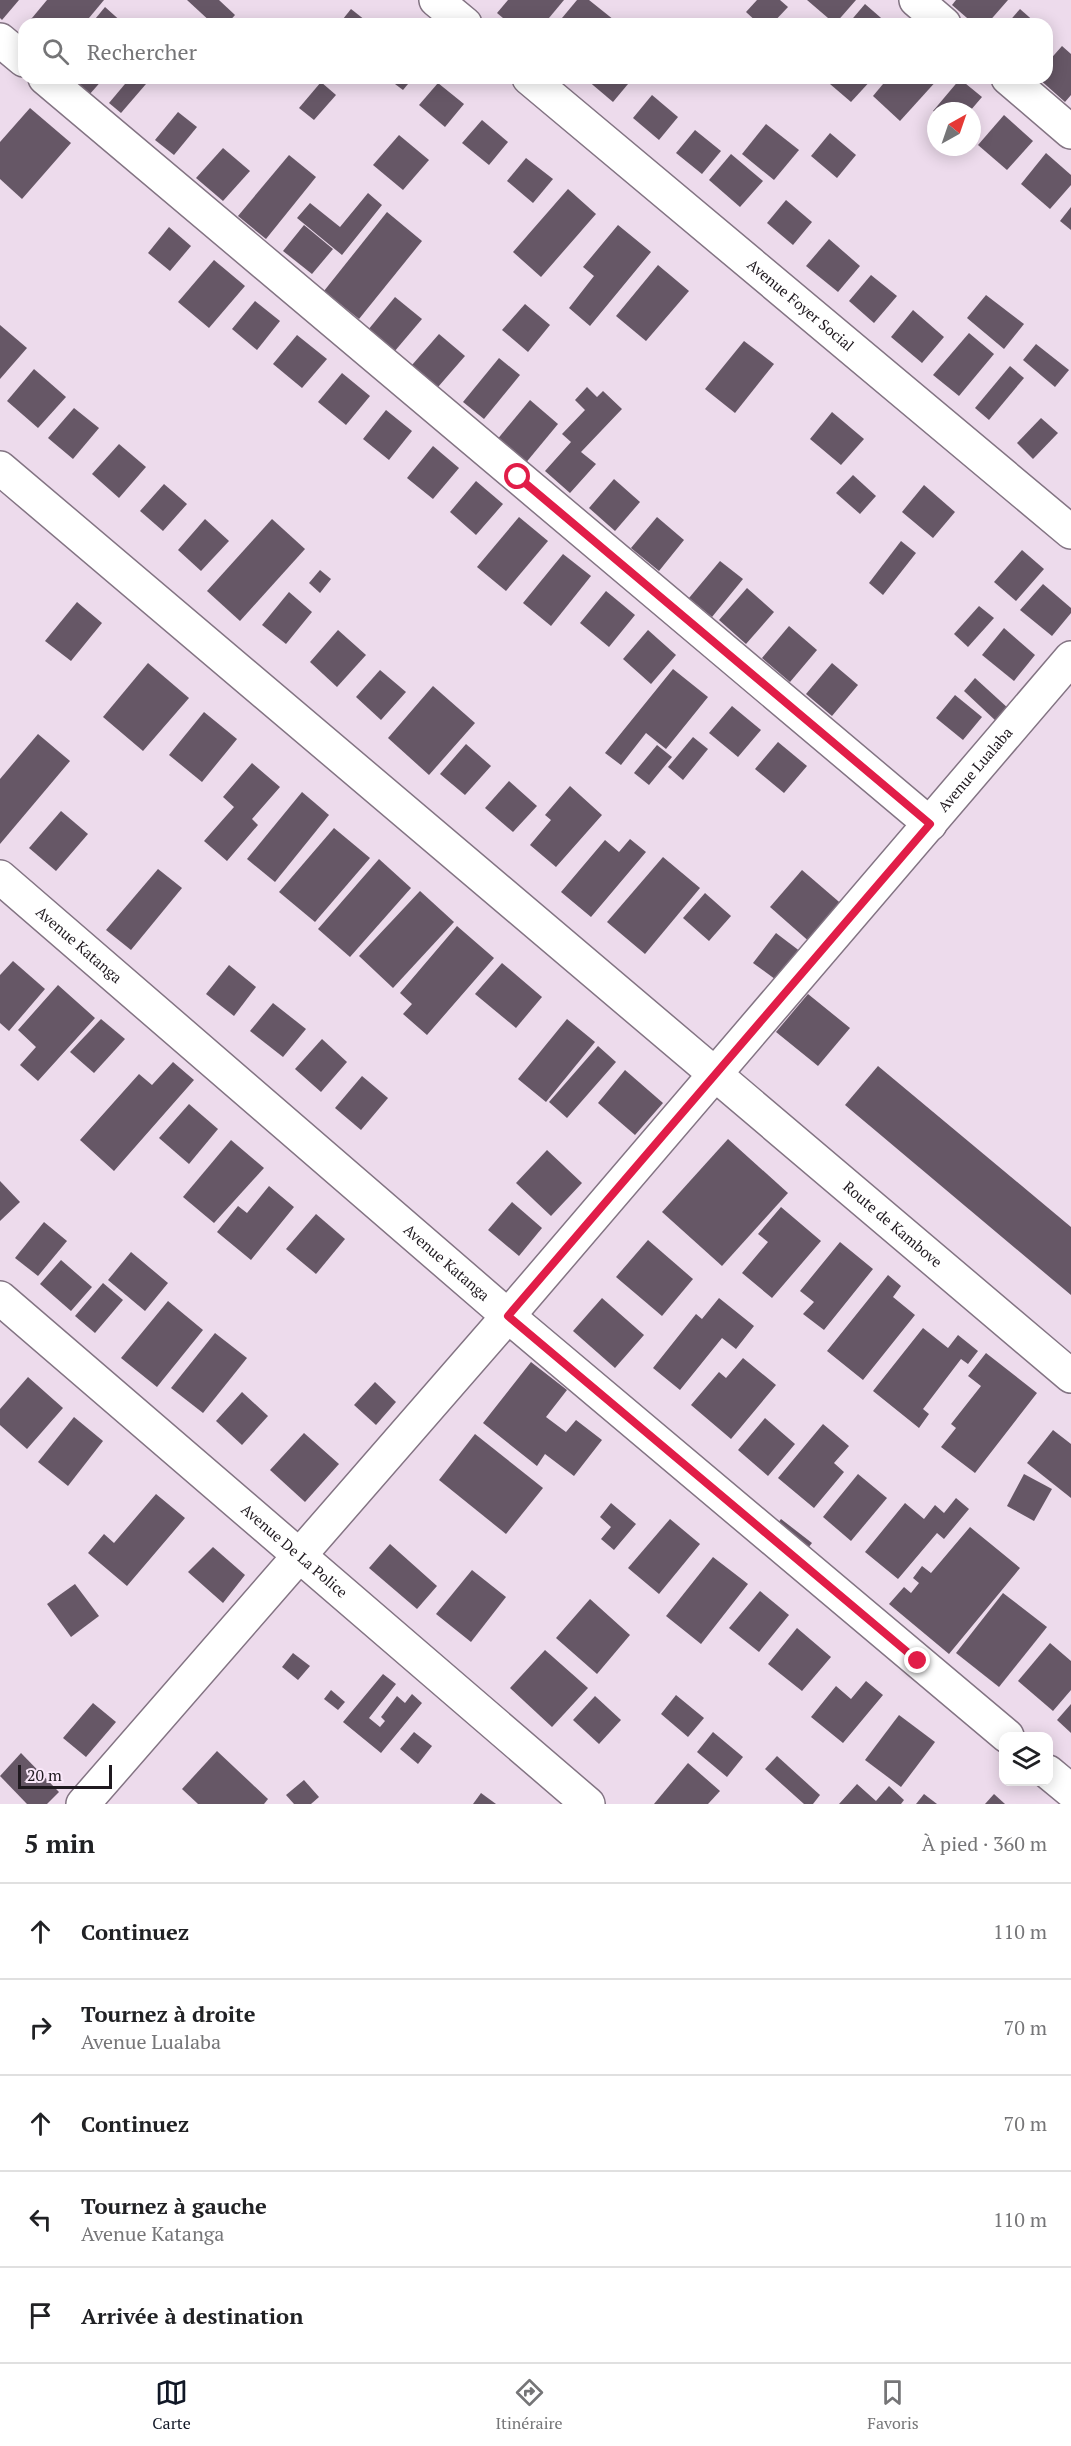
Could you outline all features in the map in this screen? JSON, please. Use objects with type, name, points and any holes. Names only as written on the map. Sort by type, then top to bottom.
[{"type":"street","points":[[436,0],[458,18]]},
{"type":"street","points":[[916,0],[937,18]]},
{"type":"street","points":[[0,40],[18,55]]},
{"type":"street","points":[[52,84],[930,824]]},
{"type":"street","name":"Avenue Foyer Social","points":[[536,84],[1071,532]]},
{"type":"street","points":[[1015,84],[1071,132]]},
{"type":"street","name":"Route de Kambove","points":[[0,468],[1071,1376]]},
{"type":"street","name":"Avenue Lualaba","points":[[83,1804],[508,1316],[1071,658]]},
{"type":"street","name":"Avenue Katanga","points":[[0,878],[508,1316],[1001,1732]]},
{"type":"street","name":"Avenue De La Police","points":[[0,1298],[588,1804]]},
{"type":"street","points":[[1053,1776],[1071,1791]]},
{"type":"building","points":[[0,0],[19,0],[2,20],[0,18]]},
{"type":"building","points":[[47,0],[104,0],[89,18],[32,18]]},
{"type":"building","points":[[187,0],[219,0],[235,15],[232,18],[206,18]]},
{"type":"building","points":[[508,0],[564,0],[549,18],[503,18],[497,13]]},
{"type":"building","points":[[577,0],[589,0],[612,18],[562,18]]},
{"type":"building","points":[[757,0],[780,0],[788,7],[778,18],[752,18],[746,12]]},
{"type":"building","points":[[807,0],[856,0],[840,18],[828,18]]},
{"type":"building","points":[[956,0],[1008,0],[992,18],[967,18],[952,5]]},
{"type":"building","points":[[865,4],[881,18],[853,18]]},
{"type":"building","points":[[105,7],[117,18],[96,18]]},
{"type":"building","points":[[351,9],[362,18],[344,18]]},
{"type":"building","points":[[1020,9],[1030,18],[1012,18]]},
{"type":"building","points":[[1062,46],[1071,54],[1071,95],[1065,102],[1045,84],[1053,84],[1053,56]]},
{"type":"building","points":[[76,84],[99,84],[89,95]]},
{"type":"building","points":[[125,84],[146,84],[121,113],[109,103]]},
{"type":"building","points":[[319,84],[323,84],[336,95],[314,120],[299,108]]},
{"type":"building","points":[[395,84],[408,84],[403,90]]},
{"type":"building","points":[[437,84],[464,104],[445,127],[419,105]]},
{"type":"building","points":[[592,84],[628,84],[613,102]]},
{"type":"building","points":[[830,84],[868,84],[851,102]]},
{"type":"building","points":[[883,84],[934,84],[900,121],[873,96]]},
{"type":"building","points":[[956,84],[966,84],[982,97],[978,102],[941,102]]},
{"type":"building","points":[[652,95],[678,117],[659,140],[633,118]]},
{"type":"building","points":[[30,108],[71,143],[22,199],[0,179],[0,142]]},
{"type":"building","points":[[178,112],[197,127],[174,155],[155,140]]},
{"type":"building","points":[[1004,115],[1033,141],[1007,170],[981,148],[981,142]]},
{"type":"building","points":[[482,120],[508,142],[489,165],[462,143]]},
{"type":"building","points":[[766,124],[799,150],[774,180],[742,154]]},
{"type":"building","points":[[695,130],[721,151],[702,174],[676,153]]},
{"type":"building","points":[[830,133],[856,155],[837,178],[811,156]]},
{"type":"building","points":[[399,135],[429,160],[403,190],[373,165]]},
{"type":"building","points":[[223,148],[250,171],[223,201],[196,178]]},
{"type":"building","points":[[1046,153],[1071,175],[1071,185],[1050,209],[1021,184]]},
{"type":"building","points":[[731,154],[763,181],[740,207],[709,180]]},
{"type":"building","points":[[289,155],[316,177],[266,239],[238,216]]},
{"type":"building","points":[[526,158],[553,179],[533,203],[507,181]]},
{"type":"building","points":[[568,189],[596,214],[541,277],[513,252]]},
{"type":"building","points":[[368,193],[382,205],[342,255],[297,218],[310,203],[340,227]]},
{"type":"building","points":[[786,200],[812,222],[793,245],[767,223]]},
{"type":"building","points":[[1071,207],[1071,230],[1060,221]]},
{"type":"building","points":[[387,212],[422,241],[359,319],[324,291]]},
{"type":"building","points":[[304,225],[333,249],[312,274],[283,251]]},
{"type":"building","points":[[618,225],[651,252],[590,326],[569,308],[594,276],[583,267]]},
{"type":"building","points":[[169,227],[191,246],[170,271],[148,253]]},
{"type":"building","points":[[829,239],[860,266],[838,292],[806,266]]},
{"type":"building","points":[[214,260],[245,286],[209,328],[178,302]]},
{"type":"building","points":[[658,265],[689,291],[646,341],[616,316]]},
{"type":"building","points":[[871,275],[897,296],[874,323],[849,301]]},
{"type":"building","points":[[986,295],[1024,324],[1004,349],[967,318]]},
{"type":"building","points":[[395,297],[422,319],[394,352],[368,330]]},
{"type":"building","points":[[255,301],[280,321],[257,350],[232,329]]},
{"type":"building","points":[[525,304],[550,325],[528,352],[502,330]]},
{"type":"building","points":[[913,310],[944,337],[922,363],[891,337]]},
{"type":"building","points":[[0,325],[27,348],[0,379]]},
{"type":"building","points":[[969,333],[994,354],[959,396],[933,375]]},
{"type":"building","points":[[439,334],[465,356],[438,387],[412,365]]},
{"type":"building","points":[[297,335],[327,359],[302,388],[273,364]]},
{"type":"building","points":[[744,341],[774,364],[735,413],[705,389]]},
{"type":"building","points":[[1036,344],[1069,370],[1055,387],[1023,360]]},
{"type":"building","points":[[499,358],[520,375],[484,419],[463,402]]},
{"type":"building","points":[[1010,366],[1024,378],[989,420],[975,408]]},
{"type":"building","points":[[34,369],[66,397],[38,428],[7,401]]},
{"type":"building","points":[[342,373],[370,396],[346,425],[318,402]]},
{"type":"building","points":[[587,387],[597,397],[603,391],[622,409],[581,452],[596,464],[570,493],[545,471],[571,442],[562,434],[585,410],[575,400]]},
{"type":"building","points":[[530,400],[558,424],[524,465],[496,441]]},
{"type":"building","points":[[74,408],[99,428],[73,459],[48,438]]},
{"type":"building","points":[[386,410],[412,431],[389,460],[363,439]]},
{"type":"building","points":[[832,412],[864,439],[841,465],[810,439]]},
{"type":"building","points":[[1041,418],[1058,433],[1033,459],[1017,443]]},
{"type":"building","points":[[119,444],[146,467],[119,498],[92,474]]},
{"type":"building","points":[[433,446],[459,468],[433,499],[407,478]]},
{"type":"building","points":[[853,475],[876,496],[860,514],[836,493]]},
{"type":"building","points":[[614,479],[640,502],[615,531],[589,508]]},
{"type":"building","points":[[476,481],[503,504],[476,535],[450,512]]},
{"type":"building","points":[[164,484],[187,504],[163,531],[140,511]]},
{"type":"building","points":[[924,485],[955,512],[933,538],[902,512]]},
{"type":"building","points":[[519,517],[548,541],[506,591],[477,567]]},
{"type":"building","points":[[657,517],[684,540],[659,571],[631,548]]},
{"type":"building","points":[[205,519],[229,541],[201,571],[178,550]]},
{"type":"building","points":[[272,519],[305,549],[240,621],[207,591]]},
{"type":"building","points":[[901,541],[916,553],[883,595],[869,583]]},
{"type":"building","points":[[1022,550],[1044,569],[1016,601],[994,582]]},
{"type":"building","points":[[563,554],[591,576],[551,626],[523,603]]},
{"type":"building","points":[[720,561],[743,579],[712,617],[689,598]]},
{"type":"building","points":[[320,570],[331,579],[320,593],[309,583]]},
{"type":"building","points":[[1043,584],[1071,608],[1071,613],[1052,636],[1020,610]]},
{"type":"building","points":[[747,588],[774,612],[746,644],[719,620]]},
{"type":"building","points":[[606,591],[635,615],[609,647],[580,623]]},
{"type":"building","points":[[289,592],[312,612],[286,644],[262,625]]},
{"type":"building","points":[[77,602],[102,623],[71,661],[45,641]]},
{"type":"building","points":[[979,606],[994,618],[968,647],[954,634]]},
{"type":"building","points":[[789,626],[817,650],[790,682],[762,658]]},
{"type":"building","points":[[1004,628],[1035,655],[1014,681],[982,655]]},
{"type":"building","points":[[338,630],[366,655],[337,687],[310,662]]},
{"type":"building","points":[[648,630],[676,655],[651,684],[623,659]]},
{"type":"building","points":[[148,663],[189,698],[143,751],[103,717]]},
{"type":"building","points":[[832,663],[858,685],[832,716],[806,694]]},
{"type":"building","points":[[673,669],[708,697],[666,749],[646,733],[621,765],[605,753]]},
{"type":"building","points":[[380,670],[406,692],[381,720],[356,697]]},
{"type":"building","points":[[975,678],[1009,709],[997,722],[964,691]]},
{"type":"building","points":[[433,686],[475,723],[429,775],[388,738]]},
{"type":"building","points":[[955,695],[982,717],[963,740],[936,718]]},
{"type":"building","points":[[732,706],[761,730],[738,757],[709,733]]},
{"type":"building","points":[[204,712],[237,739],[202,782],[169,755]]},
{"type":"building","points":[[38,734],[70,761],[0,844],[0,779]]},
{"type":"building","points":[[693,737],[708,749],[683,780],[668,767]]},
{"type":"building","points":[[778,742],[807,766],[784,793],[755,769]]},
{"type":"building","points":[[466,744],[491,766],[465,795],[440,774]]},
{"type":"building","points":[[657,745],[672,757],[649,785],[634,773]]},
{"type":"building","points":[[252,763],[280,787],[252,819],[258,825],[227,861],[204,841],[234,807],[223,797]]},
{"type":"building","points":[[509,781],[537,806],[513,832],[485,808]]},
{"type":"building","points":[[570,786],[602,815],[556,867],[530,845],[551,820],[545,815]]},
{"type":"building","points":[[302,792],[329,815],[275,882],[247,859]]},
{"type":"building","points":[[61,811],[88,834],[56,871],[29,848]]},
{"type":"building","points":[[334,828],[370,858],[315,922],[279,892]]},
{"type":"building","points":[[630,839],[646,852],[591,917],[561,892],[605,840],[619,852]]},
{"type":"building","points":[[663,857],[700,888],[645,954],[607,922]]},
{"type":"building","points":[[379,859],[411,888],[350,957],[318,929]]},
{"type":"building","points":[[158,869],[182,888],[131,950],[106,930]]},
{"type":"building","points":[[802,870],[845,907],[812,944],[770,907]]},
{"type":"building","points":[[420,891],[454,922],[393,988],[359,956]]},
{"type":"building","points":[[705,893],[731,916],[709,941],[683,918]]},
{"type":"building","points":[[457,926],[494,958],[427,1035],[403,1014],[412,1004],[400,993]]},
{"type":"building","points":[[776,933],[801,952],[779,982],[753,963]]},
{"type":"building","points":[[13,961],[45,989],[9,1031],[0,1023],[0,975]]},
{"type":"building","points":[[502,963],[542,997],[516,1028],[475,994]]},
{"type":"building","points":[[229,965],[256,987],[234,1016],[206,994]]},
{"type":"building","points":[[58,985],[95,1018],[38,1081],[20,1065],[36,1047],[18,1030]]},
{"type":"building","points":[[808,994],[850,1028],[818,1066],[776,1032]]},
{"type":"building","points":[[273,1003],[306,1029],[283,1057],[250,1031]]},
{"type":"building","points":[[101,1019],[125,1039],[94,1073],[70,1052]]},
{"type":"building","points":[[567,1019],[595,1042],[546,1102],[518,1079]]},
{"type":"building","points":[[322,1039],[347,1062],[321,1092],[295,1069]]},
{"type":"building","points":[[598,1046],[616,1062],[567,1118],[549,1102]]},
{"type":"building","points":[[173,1062],[194,1080],[114,1171],[80,1140],[139,1074],[152,1085]]},
{"type":"building","points":[[878,1066],[1071,1227],[1071,1295],[845,1105]]},
{"type":"building","points":[[625,1070],[663,1103],[635,1135],[598,1103]]},
{"type":"building","points":[[362,1076],[388,1098],[361,1130],[335,1108]]},
{"type":"building","points":[[189,1104],[218,1129],[189,1164],[159,1138]]},
{"type":"building","points":[[728,1139],[788,1193],[722,1266],[662,1212]]},
{"type":"building","points":[[231,1140],[264,1168],[214,1223],[183,1197]]},
{"type":"building","points":[[547,1150],[582,1183],[551,1216],[516,1183]]},
{"type":"building","points":[[0,1181],[20,1202],[0,1221]]},
{"type":"building","points":[[269,1186],[294,1207],[251,1260],[217,1232],[238,1206],[247,1213]]},
{"type":"building","points":[[512,1202],[542,1228],[519,1256],[488,1230]]},
{"type":"building","points":[[781,1207],[821,1241],[772,1298],[742,1273],[768,1242],[758,1234]]},
{"type":"building","points":[[316,1214],[345,1239],[316,1274],[286,1249]]},
{"type":"building","points":[[44,1222],[67,1241],[38,1276],[15,1258]]},
{"type":"building","points":[[648,1240],[693,1279],[662,1316],[616,1277]]},
{"type":"building","points":[[840,1242],[873,1269],[824,1330],[803,1314],[814,1302],[800,1291]]},
{"type":"building","points":[[131,1252],[168,1283],[145,1311],[108,1280]]},
{"type":"building","points":[[61,1260],[92,1287],[71,1311],[40,1284]]},
{"type":"building","points":[[888,1275],[901,1286],[893,1297],[915,1315],[863,1380],[827,1351]]},
{"type":"building","points":[[103,1283],[123,1300],[95,1333],[75,1316]]},
{"type":"building","points":[[602,1298],[644,1335],[615,1368],[573,1331]]},
{"type":"building","points":[[719,1298],[754,1326],[736,1349],[722,1338],[680,1390],[653,1368],[696,1314],[702,1319]]},
{"type":"building","points":[[168,1301],[203,1330],[157,1387],[121,1358]]},
{"type":"building","points":[[923,1328],[948,1348],[958,1335],[978,1351],[968,1364],[961,1359],[923,1409],[929,1414],[919,1428],[873,1391]]},
{"type":"building","points":[[215,1333],[247,1358],[203,1413],[171,1388]]},
{"type":"building","points":[[986,1353],[1037,1393],[975,1473],[941,1447],[956,1428],[951,1424],[981,1386],[968,1376]]},
{"type":"building","points":[[743,1358],[776,1385],[731,1439],[691,1405],[719,1372],[726,1378]]},
{"type":"building","points":[[531,1362],[567,1390],[546,1417],[566,1432],[576,1420],[602,1440],[574,1476],[545,1454],[537,1466],[483,1423]]},
{"type":"building","points":[[28,1377],[63,1408],[27,1449],[0,1425],[0,1409]]},
{"type":"building","points":[[375,1382],[396,1402],[376,1425],[354,1405]]},
{"type":"building","points":[[242,1392],[268,1416],[242,1445],[216,1421]]},
{"type":"building","points":[[74,1417],[103,1441],[68,1486],[38,1462]]},
{"type":"building","points":[[765,1418],[795,1444],[768,1476],[738,1450]]},
{"type":"building","points":[[823,1424],[849,1446],[834,1463],[844,1472],[814,1508],[778,1478]]},
{"type":"building","points":[[1053,1430],[1071,1444],[1071,1498],[1027,1463]]},
{"type":"building","points":[[304,1433],[339,1464],[305,1502],[270,1470]]},
{"type":"building","points":[[475,1434],[543,1488],[506,1534],[439,1480]]},
{"type":"building","points":[[858,1474],[887,1498],[851,1541],[823,1517]]},
{"type":"building","points":[[1024,1474],[1052,1489],[1034,1521],[1007,1506]]},
{"type":"building","points":[[156,1494],[185,1518],[127,1586],[88,1553],[104,1534],[114,1543]]},
{"type":"building","points":[[956,1498],[969,1509],[944,1539],[937,1533],[898,1579],[865,1552],[905,1503],[924,1519],[935,1505],[944,1513]]},
{"type":"building","points":[[611,1503],[636,1524],[614,1550],[601,1539],[611,1527],[600,1517]]},
{"type":"building","points":[[670,1519],[700,1544],[659,1594],[628,1568]]},
{"type":"building","points":[[781,1519],[812,1543],[803,1554],[773,1530]]},
{"type":"building","points":[[970,1527],[1020,1568],[949,1654],[889,1604],[904,1587],[911,1593],[919,1583],[913,1578],[922,1566],[931,1573]]},
{"type":"building","points":[[390,1544],[437,1586],[417,1609],[369,1568]]},
{"type":"building","points":[[213,1547],[245,1575],[223,1603],[188,1572]]},
{"type":"building","points":[[713,1557],[748,1584],[701,1644],[666,1616]]},
{"type":"building","points":[[472,1570],[506,1597],[471,1642],[436,1614]]},
{"type":"building","points":[[75,1584],[99,1616],[71,1637],[47,1604]]},
{"type":"building","points":[[760,1591],[789,1615],[759,1652],[729,1628]]},
{"type":"building","points":[[1003,1593],[1047,1627],[999,1687],[956,1653]]},
{"type":"building","points":[[590,1599],[630,1635],[597,1674],[556,1638]]},
{"type":"building","points":[[797,1628],[831,1657],[802,1691],[768,1664]]},
{"type":"building","points":[[1050,1643],[1071,1661],[1071,1690],[1053,1711],[1018,1681]]},
{"type":"building","points":[[545,1650],[588,1688],[552,1727],[510,1688]]},
{"type":"building","points":[[293,1653],[310,1666],[298,1680],[282,1667]]},
{"type":"building","points":[[383,1674],[396,1684],[369,1718],[380,1727],[385,1721],[381,1717],[397,1696],[405,1703],[412,1694],[422,1703],[381,1753],[343,1722]]},
{"type":"building","points":[[866,1681],[883,1695],[843,1743],[811,1717],[836,1686],[851,1699]]},
{"type":"building","points":[[331,1690],[345,1702],[338,1710],[324,1699]]},
{"type":"building","points":[[676,1695],[704,1718],[688,1737],[661,1714]]},
{"type":"building","points":[[595,1696],[621,1720],[599,1744],[573,1720]]},
{"type":"building","points":[[93,1703],[116,1722],[86,1757],[63,1738]]},
{"type":"building","points":[[1071,1704],[1071,1733],[1057,1720]]},
{"type":"building","points":[[899,1715],[935,1742],[901,1787],[865,1760]]},
{"type":"building","points":[[414,1732],[432,1746],[418,1764],[400,1749]]},
{"type":"building","points":[[713,1732],[743,1757],[727,1777],[697,1752]]},
{"type":"building","points":[[217,1751],[268,1799],[264,1804],[198,1804],[182,1789]]},
{"type":"building","points":[[21,1753],[59,1792],[47,1804],[27,1804],[0,1776]]},
{"type":"building","points":[[777,1756],[820,1795],[813,1804],[804,1804],[765,1769]]},
{"type":"building","points":[[688,1763],[720,1791],[708,1804],[654,1804]]},
{"type":"building","points":[[304,1780],[319,1797],[311,1804],[294,1804],[286,1795]]},
{"type":"building","points":[[857,1784],[876,1801],[889,1786],[904,1800],[901,1804],[839,1804]]},
{"type":"building","points":[[481,1793],[496,1804],[473,1804]]},
{"type":"building","points":[[924,1794],[937,1804],[916,1804]]},
{"type":"building","points":[[994,1794],[1005,1804],[985,1804]]},
{"type":"route","points":[[518,477],[930,824],[508,1316],[918,1661]]}]
